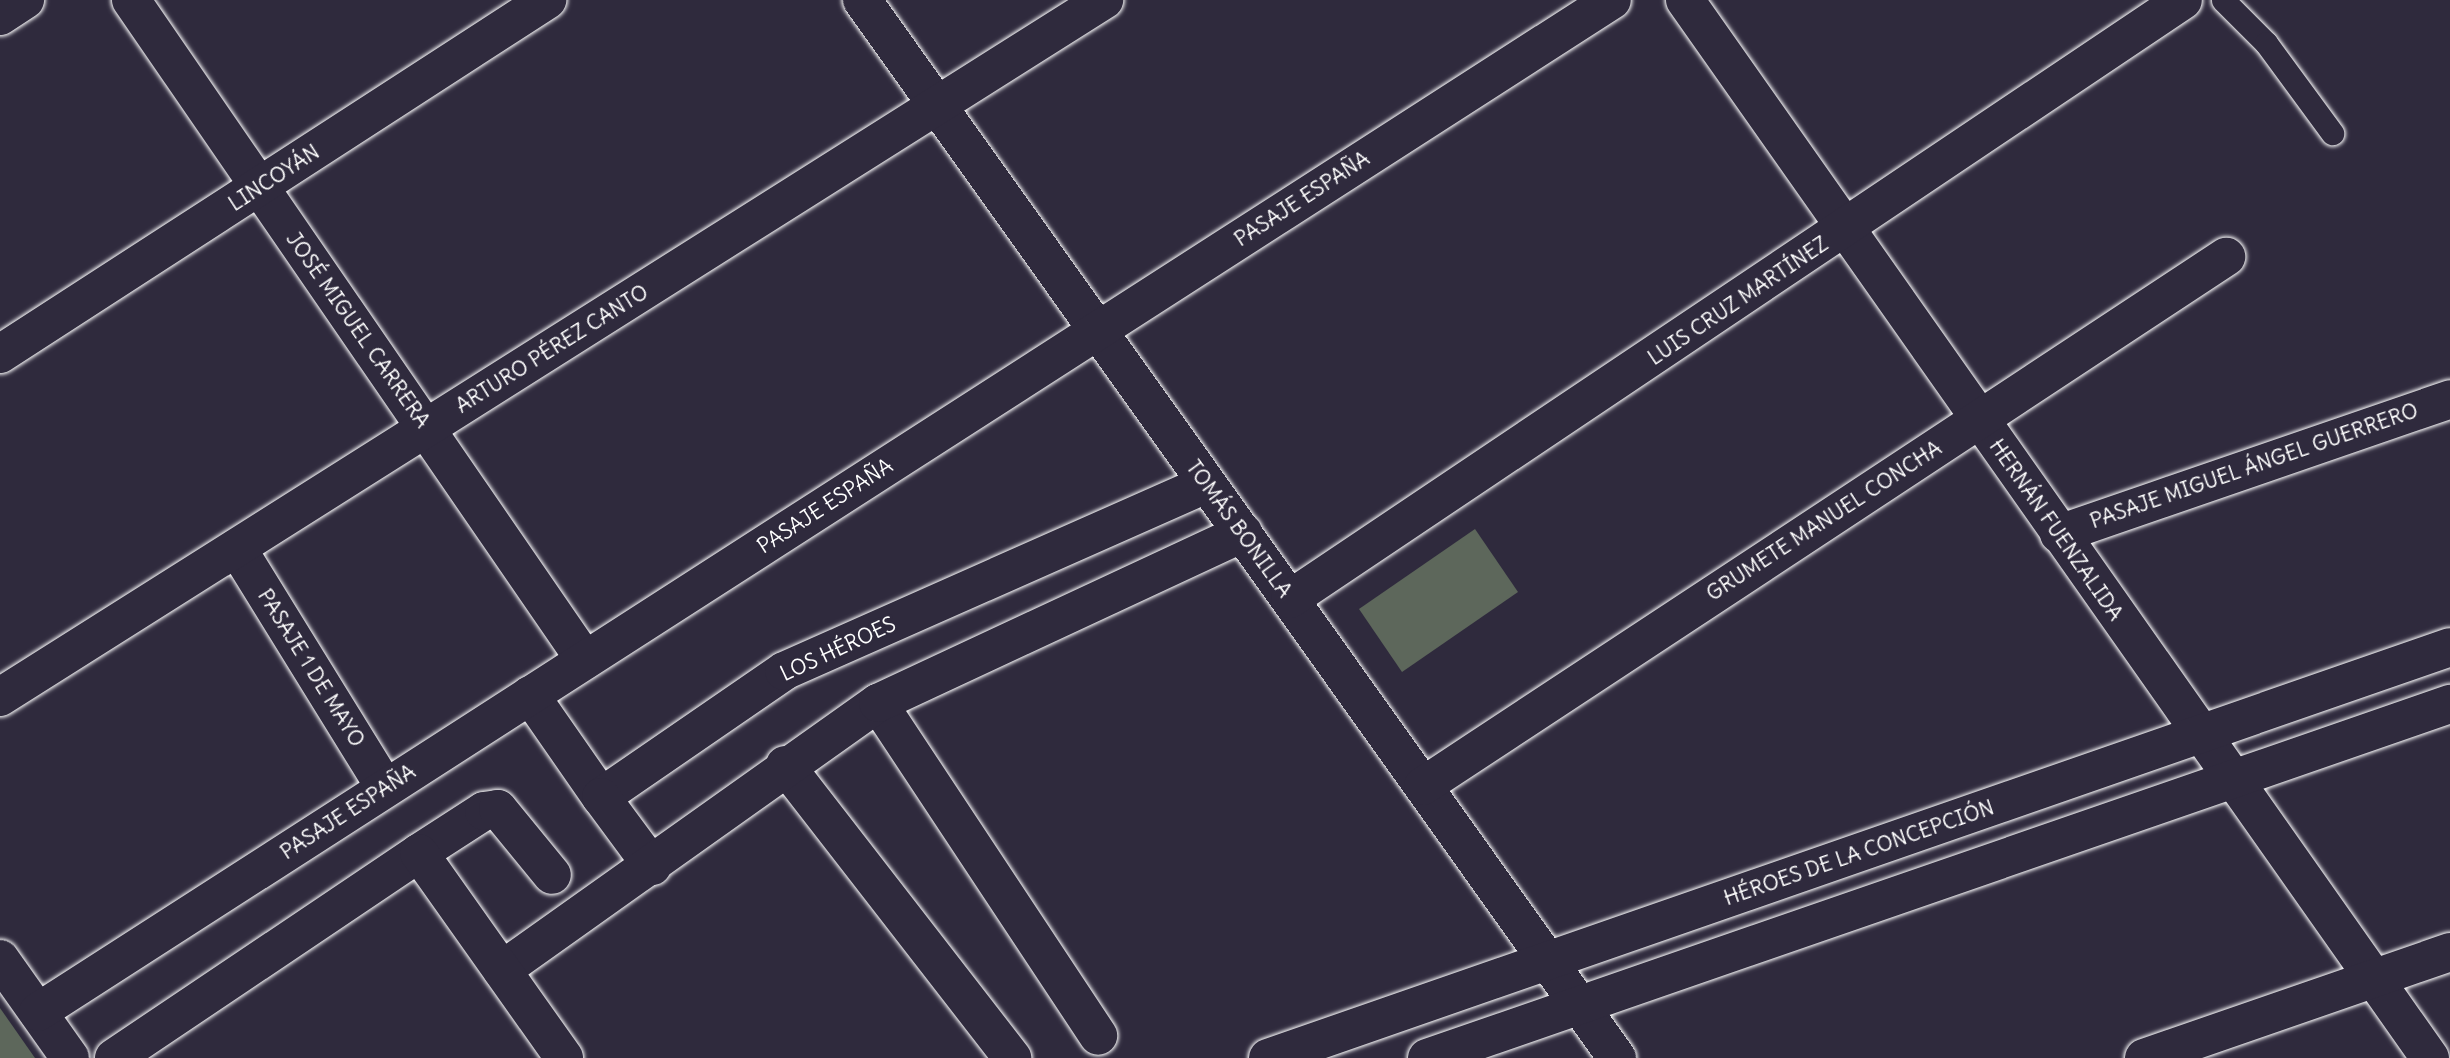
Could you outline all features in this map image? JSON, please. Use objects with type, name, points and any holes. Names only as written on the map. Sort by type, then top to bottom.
[{"type":"street","points":[[0,16],[25,0]]},
{"type":"street","name":"JOSÉ MIGUEL CARRERA","points":[[131,0],[585,660]]},
{"type":"street","name":"LINCOYÁN","points":[[0,354],[547,0]]},
{"type":"street","name":"TOMÁS BONILLA","points":[[862,0],[1616,1058]]},
{"type":"street","name":"ARTURO PÉREZ CANTO","points":[[0,697],[1104,0]]},
{"type":"street","name":"PASAJE ESPAÑA","points":[[38,1012],[1612,0]]},
{"type":"street","name":"HERNÁN FUENZALIDA","points":[[1685,0],[1844,231],[2430,1058]]},
{"type":"street","name":"LUIS CRUZ MARTÍNEZ","points":[[1290,599],[1844,231],[2183,0]]},
{"type":"street","name":"GRUMETE MANUEL CONCHA","points":[[1423,786],[2226,257]]},
{"type":"street","name":"PASAJE MIGUEL ÁNGEL GUERRERO","points":[[2059,534],[2450,399]]},
{"type":"street","name":"LOS HÉROES","points":[[601,797],[784,671],[1206,484]]},
{"type":"street","points":[[502,970],[652,866],[785,765],[878,704],[1243,533]]},
{"type":"street","name":"PASAJE 1 DE MAYO","points":[[237,548],[385,788]]},
{"type":"street","name":"HÉROES DE LA CONCEPCIÓN","points":[[1268,1058],[2450,647]]},
{"type":"street","points":[[530,695],[652,866]]},
{"type":"street","points":[[878,704],[1098,1036]]},
{"type":"street","points":[[1427,1058],[2450,704]]},
{"type":"street","points":[[785,765],[1012,1058]]},
{"type":"street","points":[[114,1058],[484,811],[498,809],[552,875]]},
{"type":"street","points":[[419,853],[564,1058]]},
{"type":"street","points":[[2144,1058],[2450,952]]},
{"type":"street","points":[[0,959],[70,1058]]},
{"type":"lane","points":[[2223,0],[2266,43],[2332,133]]},
{"type":"green space","points":[[1475,529],[1518,592],[1402,672],[1359,609]]},
{"type":"green space","points":[[0,1008],[35,1058],[0,1058]]}]
